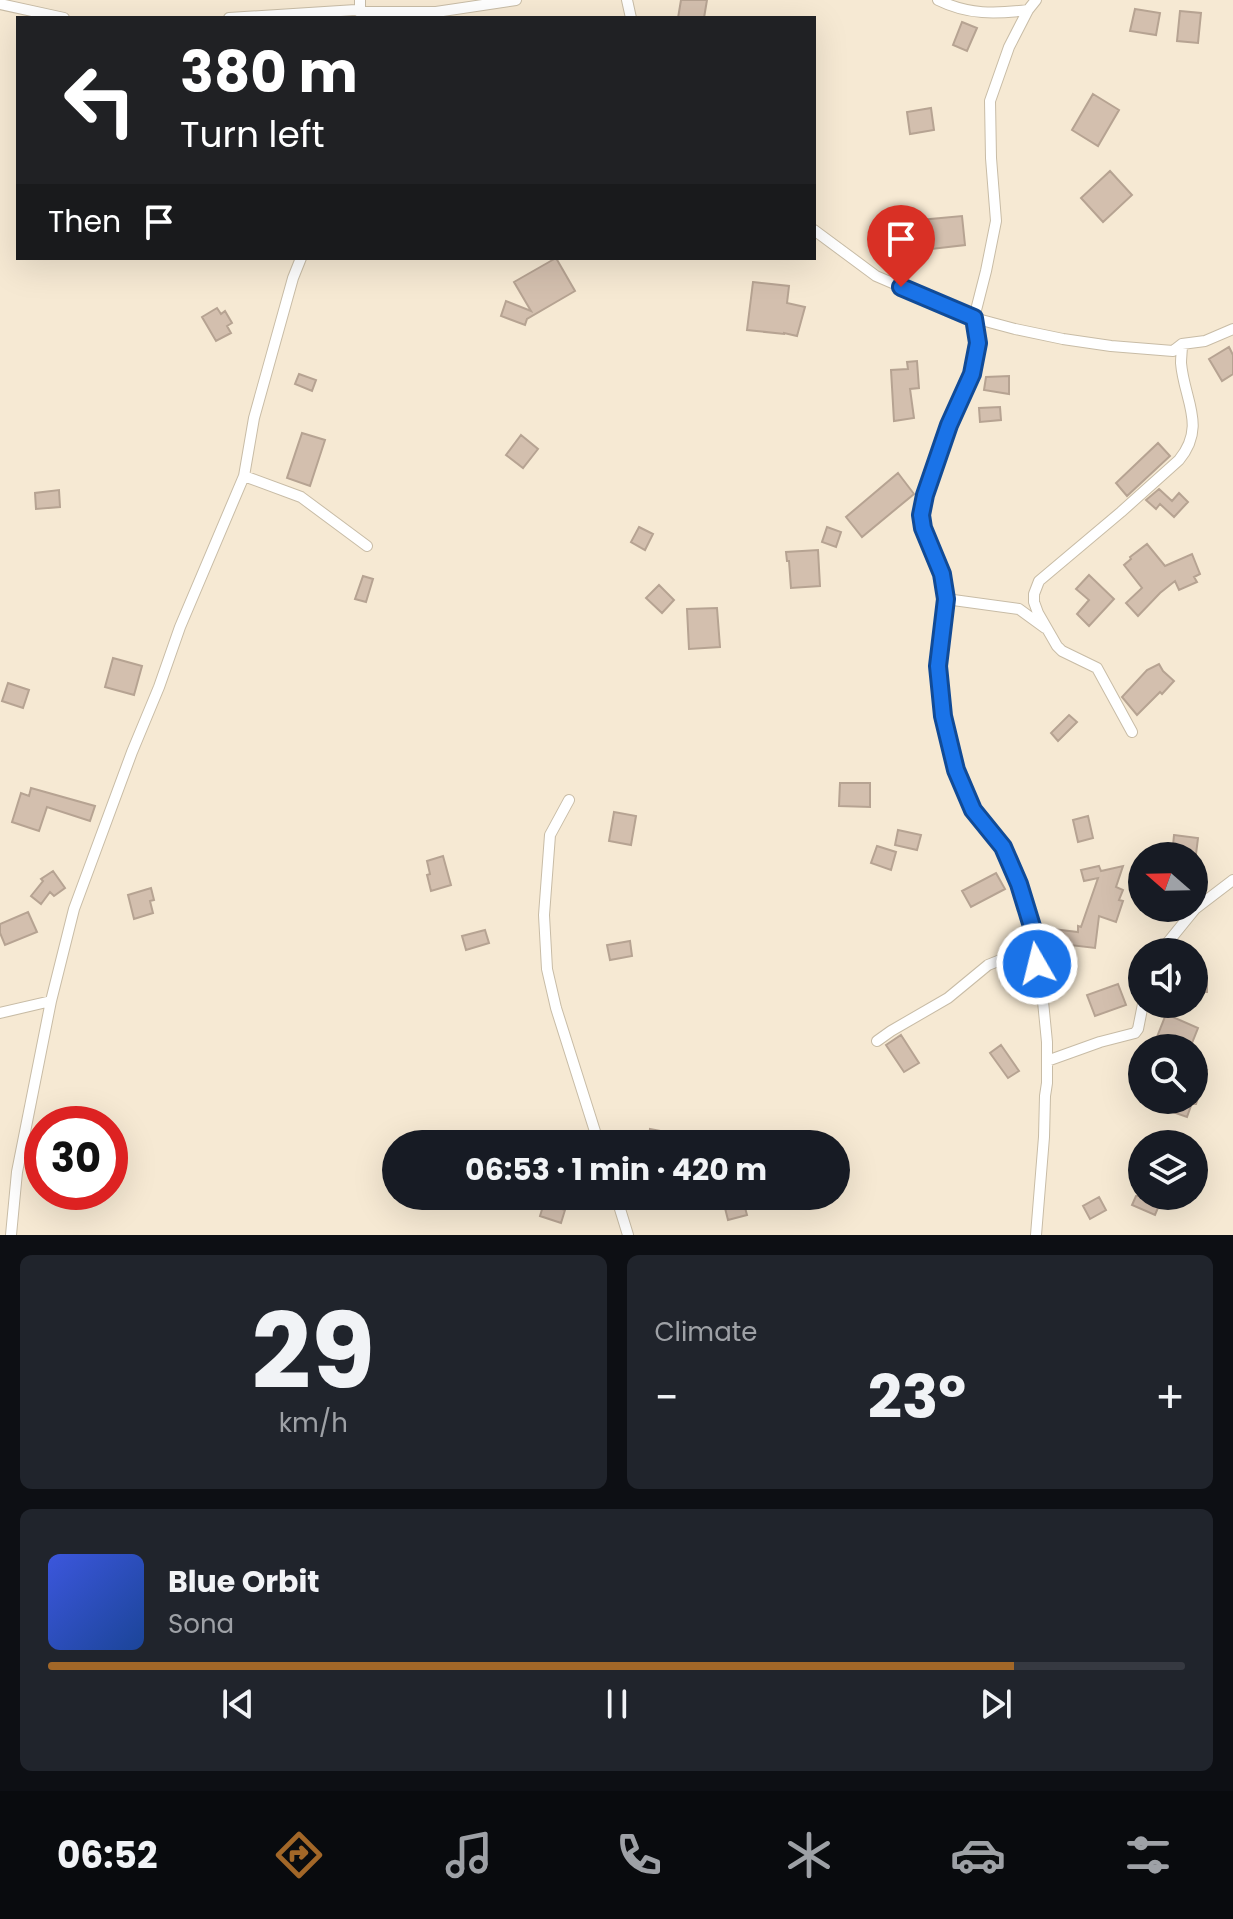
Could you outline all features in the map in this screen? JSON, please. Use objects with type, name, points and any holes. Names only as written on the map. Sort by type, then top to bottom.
[{"type":"street","points":[[261,16],[358,10],[436,12],[516,0]]},
{"type":"street","points":[[938,0],[971,12],[993,14],[1028,10]]},
{"type":"street","points":[[1036,0],[1009,47],[990,101],[996,221],[974,318],[978,343],[972,374],[949,425],[921,515],[923,528],[942,574],[946,599],[938,666],[943,716],[956,770],[973,810],[1003,847],[1019,884],[1034,933],[1033,947],[1041,981],[1047,1042],[1044,1137],[1036,1235]]},
{"type":"street","points":[[0,4],[55,16]]},
{"type":"street","points":[[816,231],[876,276],[974,318],[1111,346],[1173,351],[1182,344],[1205,341],[1233,329]]},
{"type":"street","points":[[11,1235],[17,1172],[51,1001],[74,909],[185,614],[244,476],[254,418],[300,260]]},
{"type":"street","points":[[1132,732],[1097,668],[1062,651],[1048,631],[1034,602],[1034,594],[1039,581],[1179,460],[1190,442],[1193,428],[1181,362],[1182,344]]},
{"type":"street","points":[[244,476],[301,497],[367,546]]},
{"type":"street","points":[[946,599],[1019,609],[1048,631]]},
{"type":"street","points":[[569,800],[550,835],[544,915],[547,969],[556,1008],[595,1130]]},
{"type":"street","points":[[1171,938],[1195,909],[1233,880]]},
{"type":"street","points":[[877,1041],[948,998],[988,965],[1033,947]]},
{"type":"street","points":[[0,1013],[51,1001]]},
{"type":"street","points":[[1047,1061],[1135,1033],[1140,1018]]},
{"type":"street","points":[[620,1210],[628,1235]]},
{"type":"building","points":[[681,0],[707,0],[704,16],[678,16]]},
{"type":"building","points":[[1135,9],[1160,13],[1156,35],[1130,31]]},
{"type":"building","points":[[1180,11],[1201,13],[1198,43],[1177,41]]},
{"type":"building","points":[[962,22],[977,28],[967,51],[953,45]]},
{"type":"building","points":[[1093,94],[1119,110],[1098,146],[1072,130]]},
{"type":"building","points":[[931,108],[934,130],[910,134],[907,112]]},
{"type":"building","points":[[1110,171],[1132,195],[1103,222],[1081,198]]},
{"type":"building","points":[[962,216],[965,245],[923,250],[920,220]]},
{"type":"building","points":[[557,260],[575,291],[527,319],[525,325],[501,316],[506,301],[531,311],[514,282]]},
{"type":"building","points":[[753,282],[789,286],[787,303],[805,307],[797,336],[747,330]]},
{"type":"building","points":[[217,308],[221,314],[225,311],[232,323],[227,326],[231,333],[216,341],[202,317]]},
{"type":"building","points":[[1229,347],[1233,355],[1233,374],[1222,381],[1209,359]]},
{"type":"building","points":[[917,361],[919,388],[910,389],[914,418],[894,421],[891,370],[908,369],[907,362]]},
{"type":"building","points":[[299,374],[316,380],[312,391],[295,384]]},
{"type":"building","points":[[1009,376],[1009,394],[984,390],[986,377]]},
{"type":"building","points":[[1000,407],[1001,420],[980,422],[979,408]]},
{"type":"building","points":[[302,433],[325,440],[310,486],[287,478]]},
{"type":"building","points":[[521,435],[538,449],[523,468],[506,455]]},
{"type":"building","points":[[1158,443],[1170,456],[1127,496],[1116,483]]},
{"type":"building","points":[[898,473],[914,494],[862,537],[846,517]]},
{"type":"building","points":[[1159,489],[1172,501],[1179,493],[1188,502],[1174,517],[1160,504],[1156,509],[1146,500]]},
{"type":"building","points":[[59,490],[60,507],[36,509],[35,493]]},
{"type":"building","points":[[639,527],[653,534],[645,550],[631,542]]},
{"type":"building","points":[[827,527],[841,532],[836,547],[822,542]]},
{"type":"building","points":[[1147,544],[1165,566],[1192,554],[1200,574],[1194,577],[1197,582],[1179,590],[1175,581],[1138,616],[1126,603],[1142,588],[1124,565]]},
{"type":"building","points":[[818,550],[820,586],[791,588],[786,552]]},
{"type":"building","points":[[1089,575],[1114,599],[1089,626],[1077,614],[1089,600],[1076,589]]},
{"type":"building","points":[[363,576],[373,579],[366,602],[355,599]]},
{"type":"building","points":[[659,585],[674,600],[662,613],[646,598]]},
{"type":"building","points":[[717,608],[720,647],[689,649],[687,609]]},
{"type":"building","points":[[113,658],[142,666],[134,695],[105,687]]},
{"type":"building","points":[[1159,664],[1174,681],[1137,715],[1122,697],[1147,670]]},
{"type":"building","points":[[8,683],[29,690],[23,708],[2,701]]},
{"type":"building","points":[[1069,715],[1077,722],[1058,741],[1051,733]]},
{"type":"building","points":[[840,783],[870,783],[870,807],[839,806]]},
{"type":"building","points":[[31,788],[95,806],[90,821],[47,807],[39,831],[12,822],[21,793],[29,796]]},
{"type":"building","points":[[614,812],[636,816],[631,845],[609,841]]},
{"type":"building","points":[[1088,816],[1093,838],[1078,842],[1073,820]]},
{"type":"building","points":[[898,830],[921,835],[917,850],[895,845]]},
{"type":"building","points":[[1174,835],[1198,838],[1198,842],[1173,842]]},
{"type":"building","points":[[877,846],[896,852],[891,870],[871,863]]},
{"type":"building","points":[[443,856],[451,885],[431,891],[427,861]]},
{"type":"building","points":[[1099,866],[1101,871],[1123,866],[1116,887],[1123,890],[1119,900],[1123,901],[1116,922],[1099,916],[1095,948],[1062,944],[1061,950],[1042,948],[1045,928],[1078,932],[1098,878],[1084,881],[1081,870]]},
{"type":"building","points":[[53,871],[65,888],[54,896],[50,892],[41,904],[31,896],[43,881],[41,879]]},
{"type":"building","points":[[996,873],[1005,889],[971,907],[962,891]]},
{"type":"building","points":[[151,888],[153,913],[134,919],[128,895]]},
{"type":"building","points":[[28,912],[37,932],[5,945],[0,924]]},
{"type":"building","points":[[485,930],[489,943],[466,950],[462,936]]},
{"type":"building","points":[[630,941],[632,956],[610,960],[607,945]]},
{"type":"building","points":[[1118,984],[1126,1005],[1095,1016],[1087,995]]},
{"type":"building","points":[[1164,1018],[1175,1018],[1198,1028],[1196,1034],[1158,1034]]},
{"type":"building","points":[[901,1035],[919,1063],[904,1072],[886,1045]]},
{"type":"building","points":[[1001,1045],[1019,1071],[1008,1078],[990,1053]]},
{"type":"building","points":[[1099,1197],[1106,1210],[1090,1219],[1083,1206]]},
{"type":"building","points":[[542,1210],[565,1210],[561,1223],[540,1216]]},
{"type":"building","points":[[726,1210],[746,1210],[747,1215],[728,1220]]},
{"type":"route","points":[[901,287],[974,318],[978,343],[972,374],[949,425],[921,515],[923,528],[942,574],[946,599],[938,666],[943,716],[956,770],[973,810],[1003,847],[1019,884],[1034,933],[1037,964]]}]
